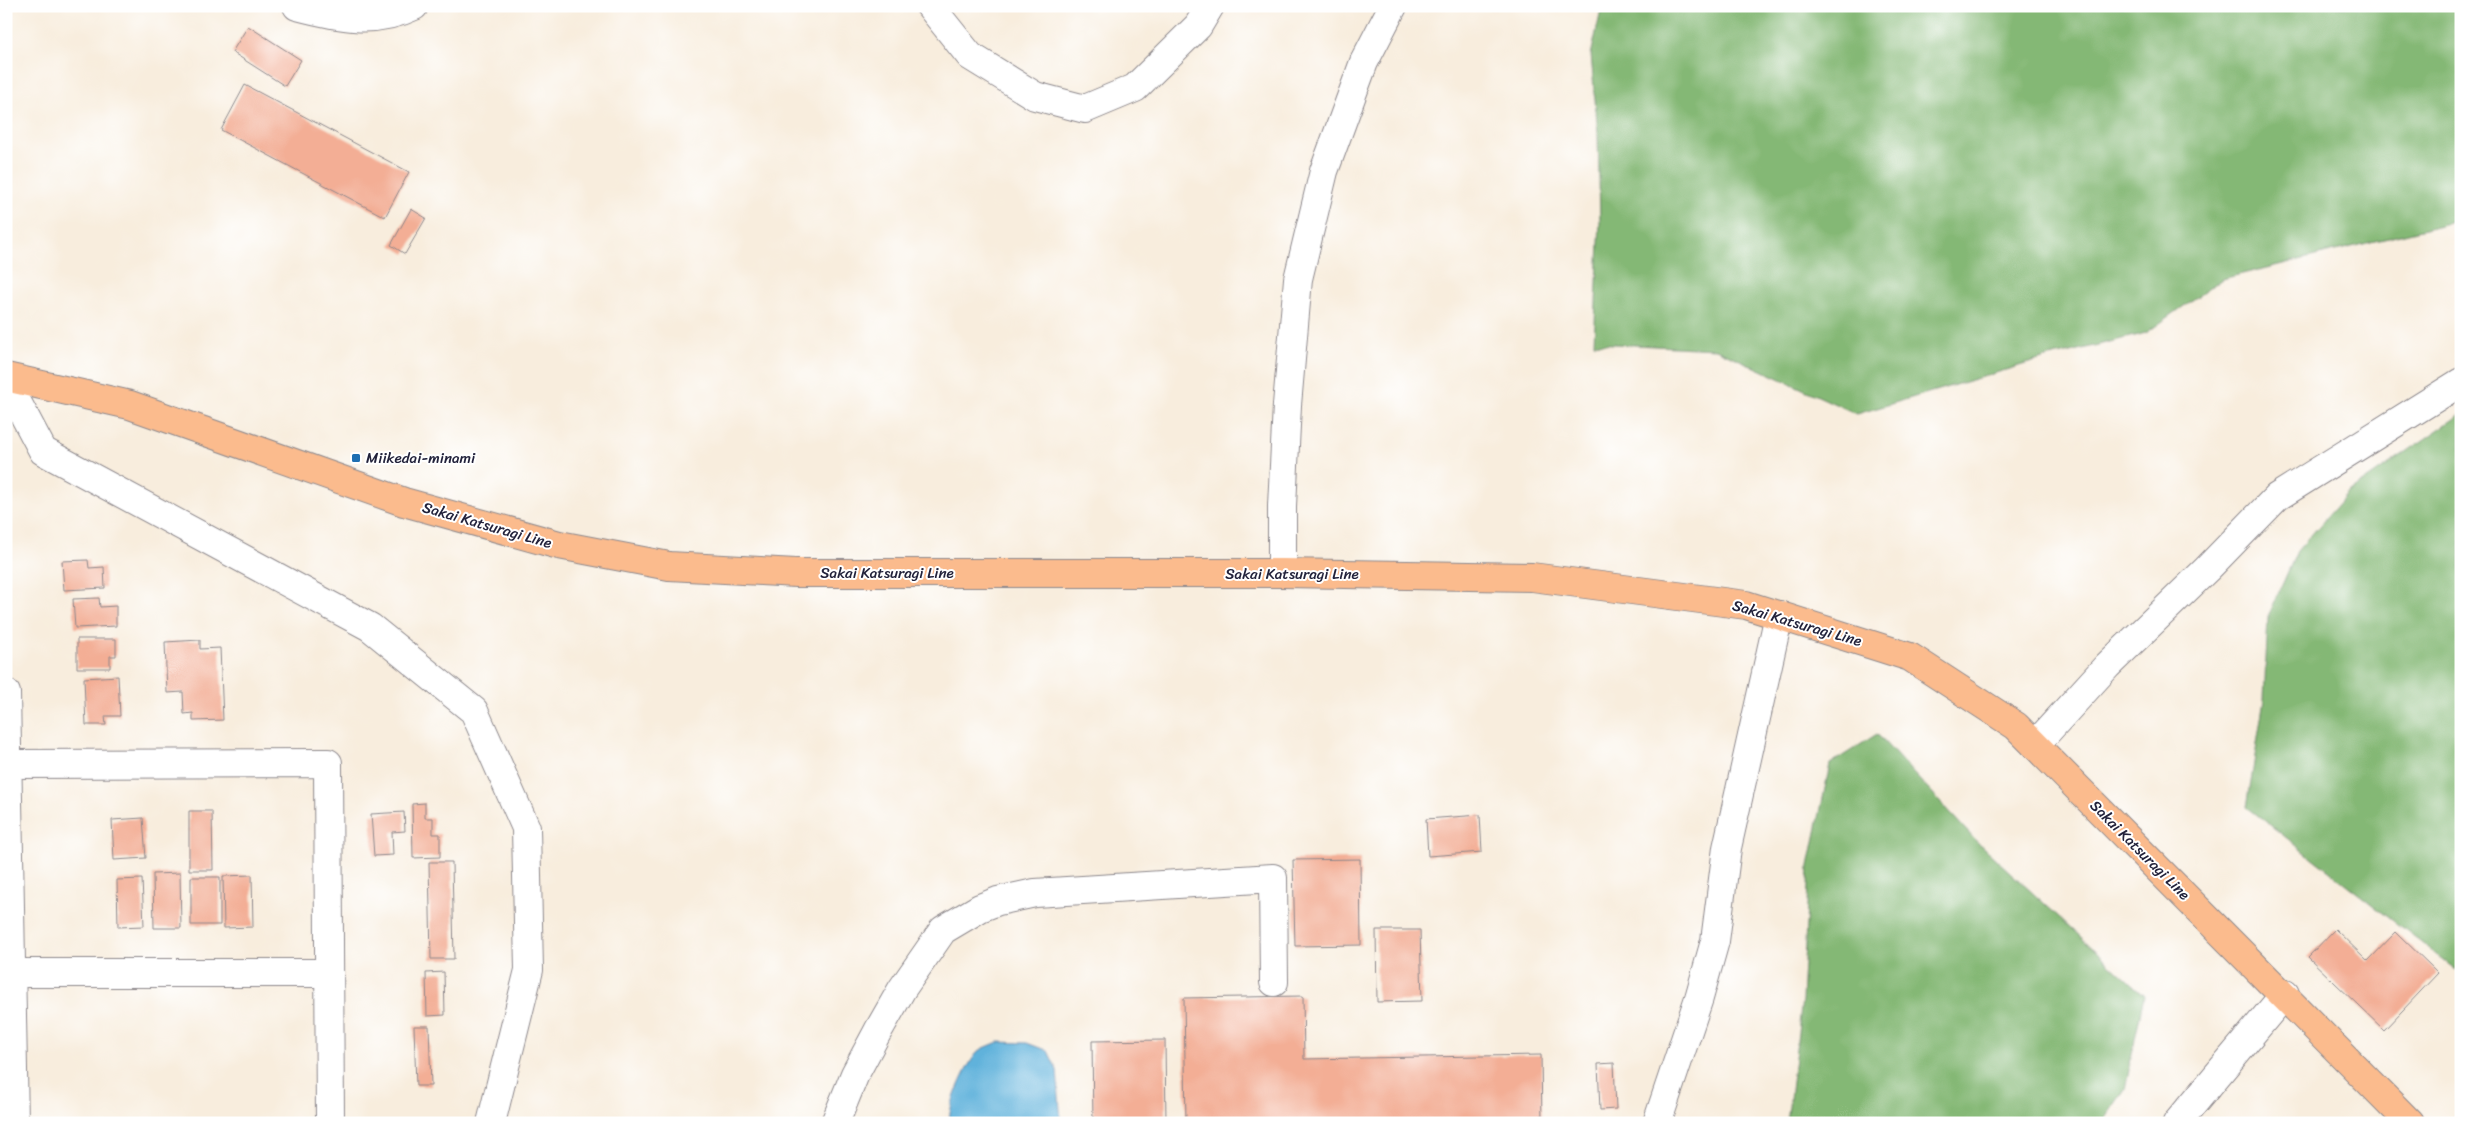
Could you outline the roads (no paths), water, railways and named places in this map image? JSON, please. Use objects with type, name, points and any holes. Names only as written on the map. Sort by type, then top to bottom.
[{"type":"main road","name":"Sakai Katsuragi Line","points":[[6,377],[130,405],[404,502],[559,545],[669,566],[796,573],[1282,573],[1532,576],[1746,605],[1910,658],[2016,726],[2285,994],[2410,1123]]},
{"type":"street","points":[[297,6],[356,18],[385,17],[414,6]]},
{"type":"street","points":[[930,6],[970,56],[1036,96],[1085,109],[1135,88],[1198,26],[1210,6]]},
{"type":"street","points":[[1282,573],[1282,506],[1287,405],[1298,279],[1324,171],[1364,62],[1393,6]]},
{"type":"street","points":[[6,381],[43,451],[370,627],[474,710],[526,828],[528,970],[492,1123]]},
{"type":"street","points":[[2035,745],[2107,666],[2207,569],[2277,497],[2461,382]]},
{"type":"street","points":[[1658,1123],[1699,998],[1715,941],[1727,848],[1779,616]]},
{"type":"street","points":[[6,693],[14,1123]]},
{"type":"street","points":[[8,764],[328,763],[330,1123]]},
{"type":"street","points":[[835,1123],[855,1074],[902,988],[943,930],[980,908],[998,901],[1035,893],[1273,878],[1274,982]]},
{"type":"street","points":[[11,972],[329,973]]},
{"type":"street","points":[[2177,1123],[2285,994]]},
{"type":"water","points":[[998,1042],[1027,1043],[1048,1051],[1057,1070],[1061,1123],[950,1123],[954,1098],[968,1067],[979,1051]]},
{"type":"place","name":"Miikedai-minami","points":[[356,458]]}]
